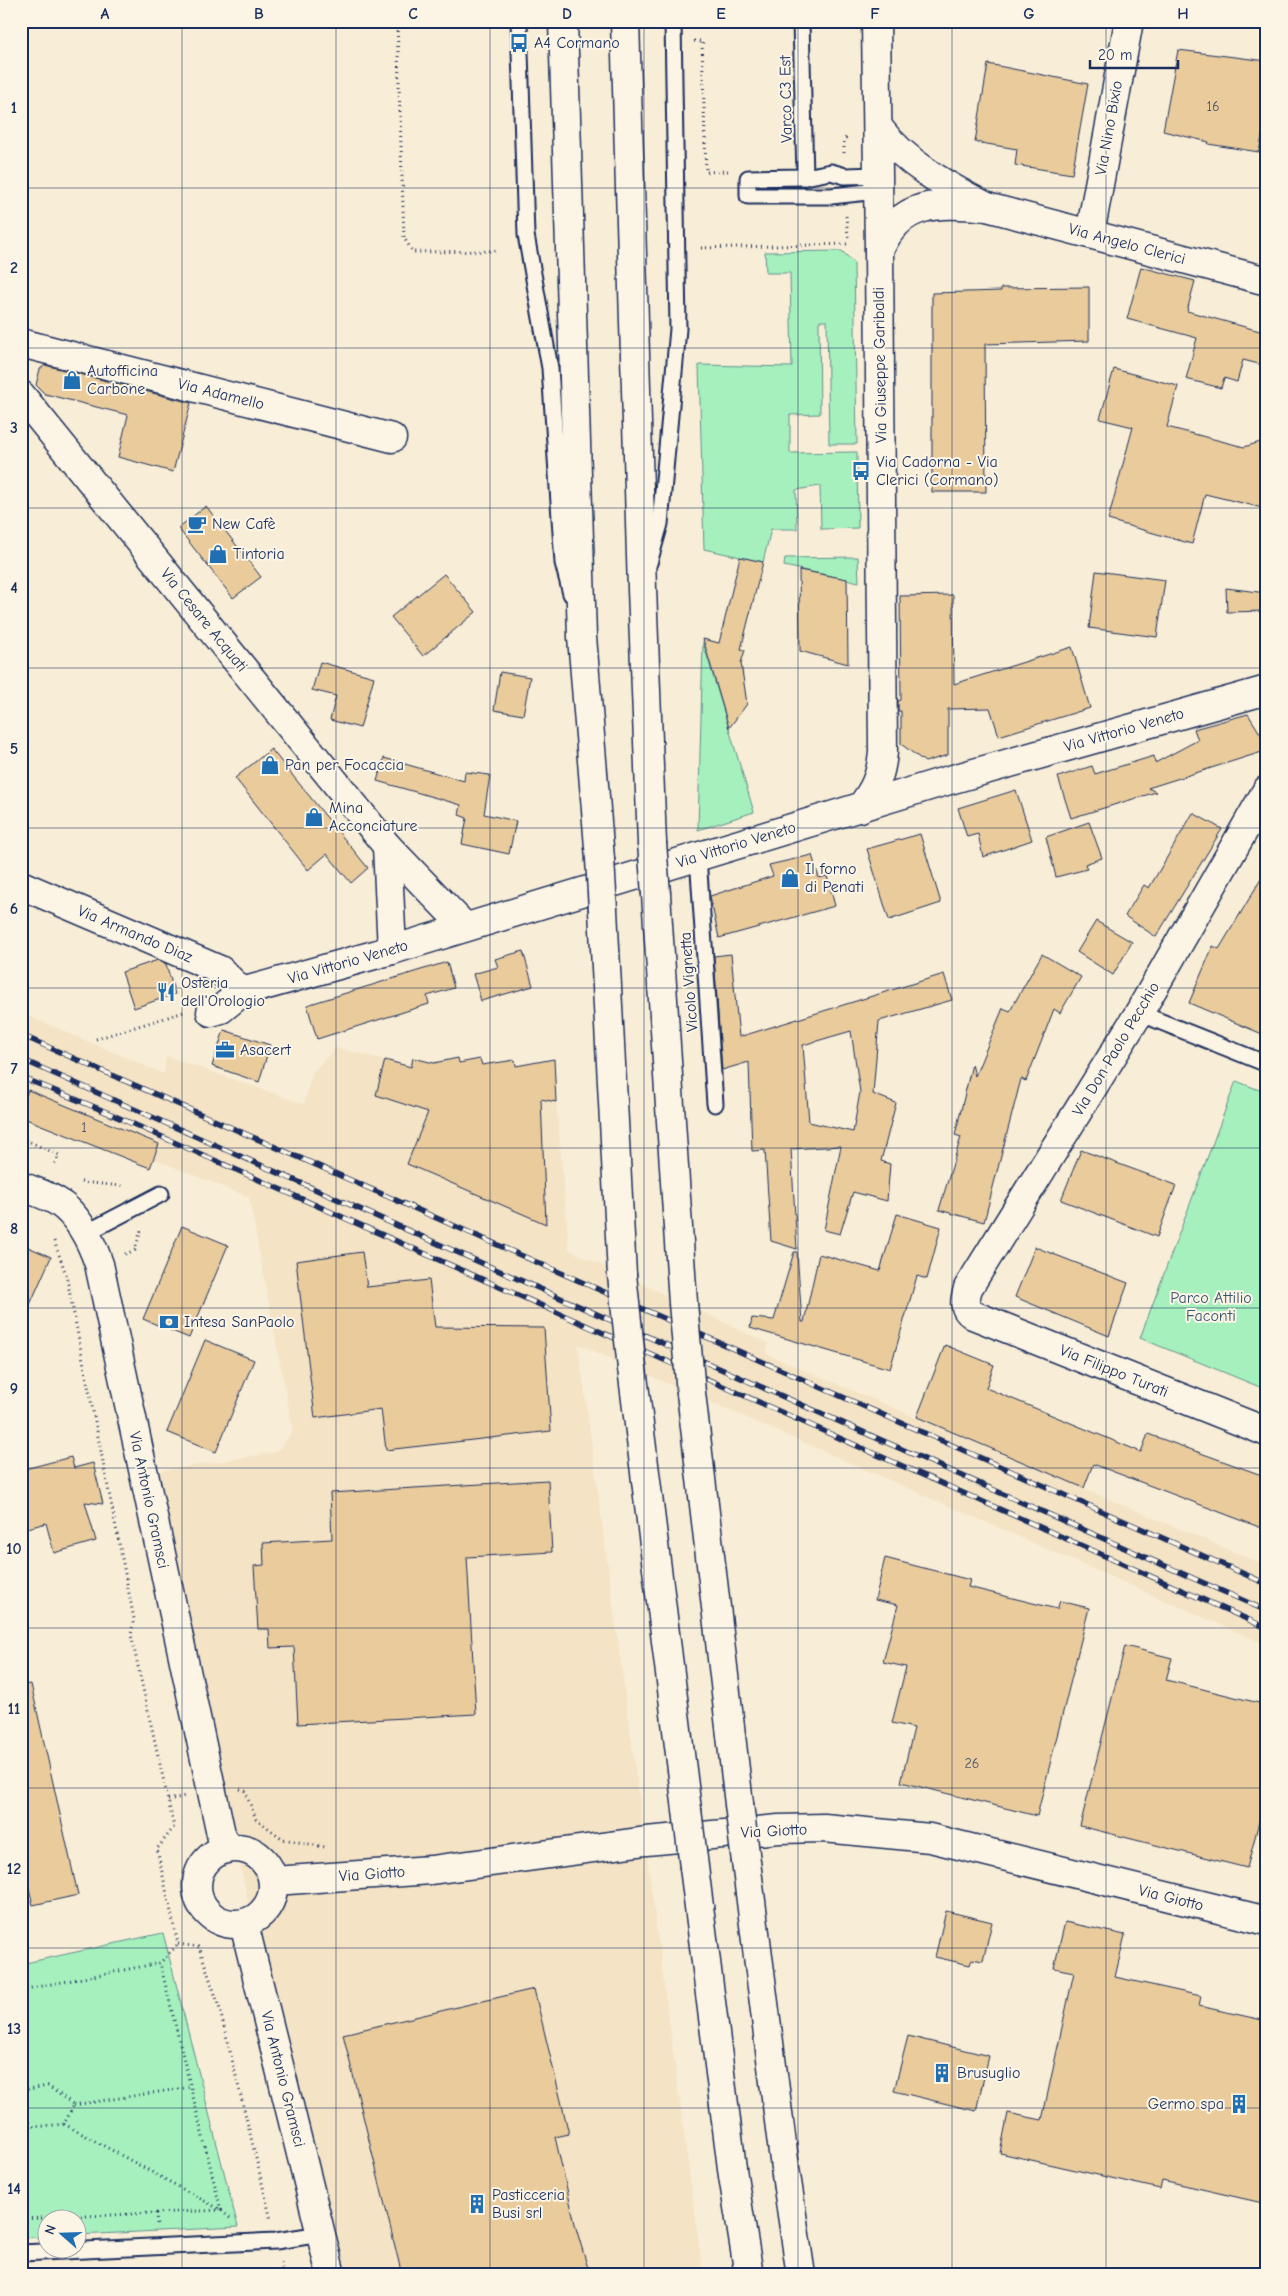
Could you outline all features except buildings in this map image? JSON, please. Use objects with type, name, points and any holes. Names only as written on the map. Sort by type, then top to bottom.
[{"type":"main road","points":[[563,21],[582,637],[600,859],[622,1275],[686,1810],[734,2176],[749,2275]]},
{"type":"main road","points":[[625,21],[642,589],[652,843],[691,1393],[746,1862],[785,2168],[801,2275]]},
{"type":"main road","name":"Via Giuseppe Garibaldi","points":[[860,808],[878,784],[882,772],[883,752],[876,21]]},
{"type":"main road","name":"Via Nino Bixio","points":[[1090,234],[1129,21]]},
{"type":"main road","name":"Via Angelo Clerici","points":[[878,127],[889,142],[907,157],[962,194],[987,207]]},
{"type":"main road","name":"Via Angelo Clerici","points":[[879,251],[889,230],[918,208],[948,204],[987,207],[1267,281]]},
{"type":"main road","name":"Via Adamello","points":[[21,343],[392,438]]},
{"type":"main road","name":"Via Cesare Acquati","points":[[21,395],[387,846],[465,927]]},
{"type":"main road","name":"Via Vittorio Veneto","points":[[211,1012],[221,1009],[242,992],[392,950],[939,783],[1267,690]]},
{"type":"main road","points":[[883,752],[893,767],[904,773],[939,783]]},
{"type":"main road","name":"Via Don Paolo Pecchio","points":[[965,1306],[968,1288],[1139,1012],[1267,790]]},
{"type":"main road","points":[[387,846],[392,950]]},
{"type":"main road","name":"Via Armando Diaz","points":[[21,885],[220,970],[242,992]]},
{"type":"main road","name":"Via Antonio Gramsci","points":[[21,1186],[58,1203],[75,1219],[92,1241],[99,1264],[224,1848]]},
{"type":"main road","name":"Via Filippo Turati","points":[[965,1306],[973,1315],[1267,1432]]},
{"type":"main road","name":"Via Giotto","points":[[274,1881],[431,1870],[646,1841],[779,1829],[824,1828],[930,1838],[1267,1922]]},
{"type":"main road","points":[[224,1848],[244,1849],[262,1858],[269,1868],[274,1881],[273,1892],[263,1912],[244,1924],[230,1924],[218,1920],[207,1912],[200,1901],[196,1889],[198,1875],[204,1864],[213,1854],[224,1848]]},
{"type":"main road","name":"Via Antonio Gramsci","points":[[244,1924],[331,2275]]},
{"type":"lane","points":[[519,21],[526,235],[550,368],[563,563],[582,637]]},
{"type":"lane","points":[[642,589],[660,524],[678,329],[674,21]]},
{"type":"lane","name":"Varco C3 Est","points":[[801,21],[805,177]]},
{"type":"lane","points":[[831,172],[878,183],[831,196],[748,196],[748,178],[805,177],[831,172]]},
{"type":"lane","name":"Vicolo Vignetta","points":[[698,857],[715,1104]]},
{"type":"lane","points":[[1139,1012],[1267,1064]]},
{"type":"lane","points":[[86,1233],[161,1194]]},
{"type":"lane","points":[[21,2252],[276,2241],[321,2234]]},
{"type":"path","points":[[398,21],[404,238],[413,252],[499,251]]},
{"type":"path","points":[[673,41],[702,41],[706,172],[731,171]]},
{"type":"path","points":[[701,248],[848,245]]},
{"type":"path","points":[[96,1039],[173,1014]]},
{"type":"path","points":[[21,1138],[59,1155],[54,1167],[46,1164]]},
{"type":"path","points":[[21,1153],[38,1160]]},
{"type":"path","points":[[51,1235],[66,1274],[134,1619],[130,1635],[174,1827],[157,1849],[178,1944]]},
{"type":"path","points":[[21,1990],[160,1963],[178,1944]]},
{"type":"path","points":[[178,1944],[199,1947],[206,1965],[219,2006],[284,2275]]},
{"type":"path","points":[[160,1963],[221,2210]]},
{"type":"path","points":[[21,2104],[28,2089],[48,2086],[74,2105],[191,2087]]},
{"type":"path","points":[[64,2124],[74,2105]]},
{"type":"path","points":[[21,2114],[34,2127],[64,2124],[221,2210],[254,2242]]},
{"type":"path","points":[[88,2217],[221,2210]]},
{"type":"path","points":[[21,2219],[38,2219]]},
{"type":"shaded area","points":[[21,1013],[164,1074],[166,1056],[304,1104],[313,1072],[336,1048],[556,1102],[569,1250],[768,1343],[766,1354],[1267,1566],[1267,1645],[578,1344],[703,2275],[346,2275],[254,1929],[156,1472],[277,1452],[293,1431],[249,1197],[154,1159],[159,1143],[21,1088]]},
{"type":"green space","points":[[842,251],[854,263],[857,444],[829,444],[827,321],[819,321],[820,414],[790,415],[790,453],[857,452],[858,528],[821,529],[820,486],[796,490],[797,529],[771,529],[763,562],[704,549],[699,365],[792,367],[790,273],[766,273],[765,252]]},
{"type":"green space","points":[[858,557],[859,582],[784,566],[785,558]]},
{"type":"green space","points":[[703,642],[754,812],[698,830]]},
{"type":"green space","name":"Parco Attilio Faconti","points":[[1236,1081],[1267,1093],[1267,1390],[1140,1338]]},
{"type":"green space","points":[[163,1933],[238,2227],[88,2234],[88,2208],[38,2208],[38,2237],[21,2238],[21,1964]]},
{"type":"railway","points":[[21,1035],[1267,1584]]},
{"type":"railway","points":[[21,1059],[1267,1611]]},
{"type":"railway","points":[[21,1077],[97,1108],[1267,1628]]},
{"type":"place","name":"A4 Cormano","points":[[519,43]]},
{"type":"place","name":"Autofficina Carbone","points":[[72,380]]},
{"type":"place","name":"Via Cadorna - Via Clerici (Cormano)","points":[[861,471]]},
{"type":"place","name":"New Cafè","points":[[197,524]]},
{"type":"place","name":"Tintoria","points":[[218,554]]},
{"type":"place","name":"Pan per Focaccia","points":[[270,765]]},
{"type":"place","name":"Mina Acconciature","points":[[314,817]]},
{"type":"place","name":"Il forno di Penati","points":[[790,878]]},
{"type":"place","name":"Osteria dell'Orologio","points":[[166,992]]},
{"type":"place","name":"Asacert","points":[[225,1050]]},
{"type":"place","name":"Intesa SanPaolo","points":[[169,1322]]},
{"type":"place","name":"Brusuglio","points":[[942,2073]]},
{"type":"place","name":"Germo spa","points":[[1239,2104]]},
{"type":"place","name":"Pasticceria Busi srl","points":[[477,2204]]}]
